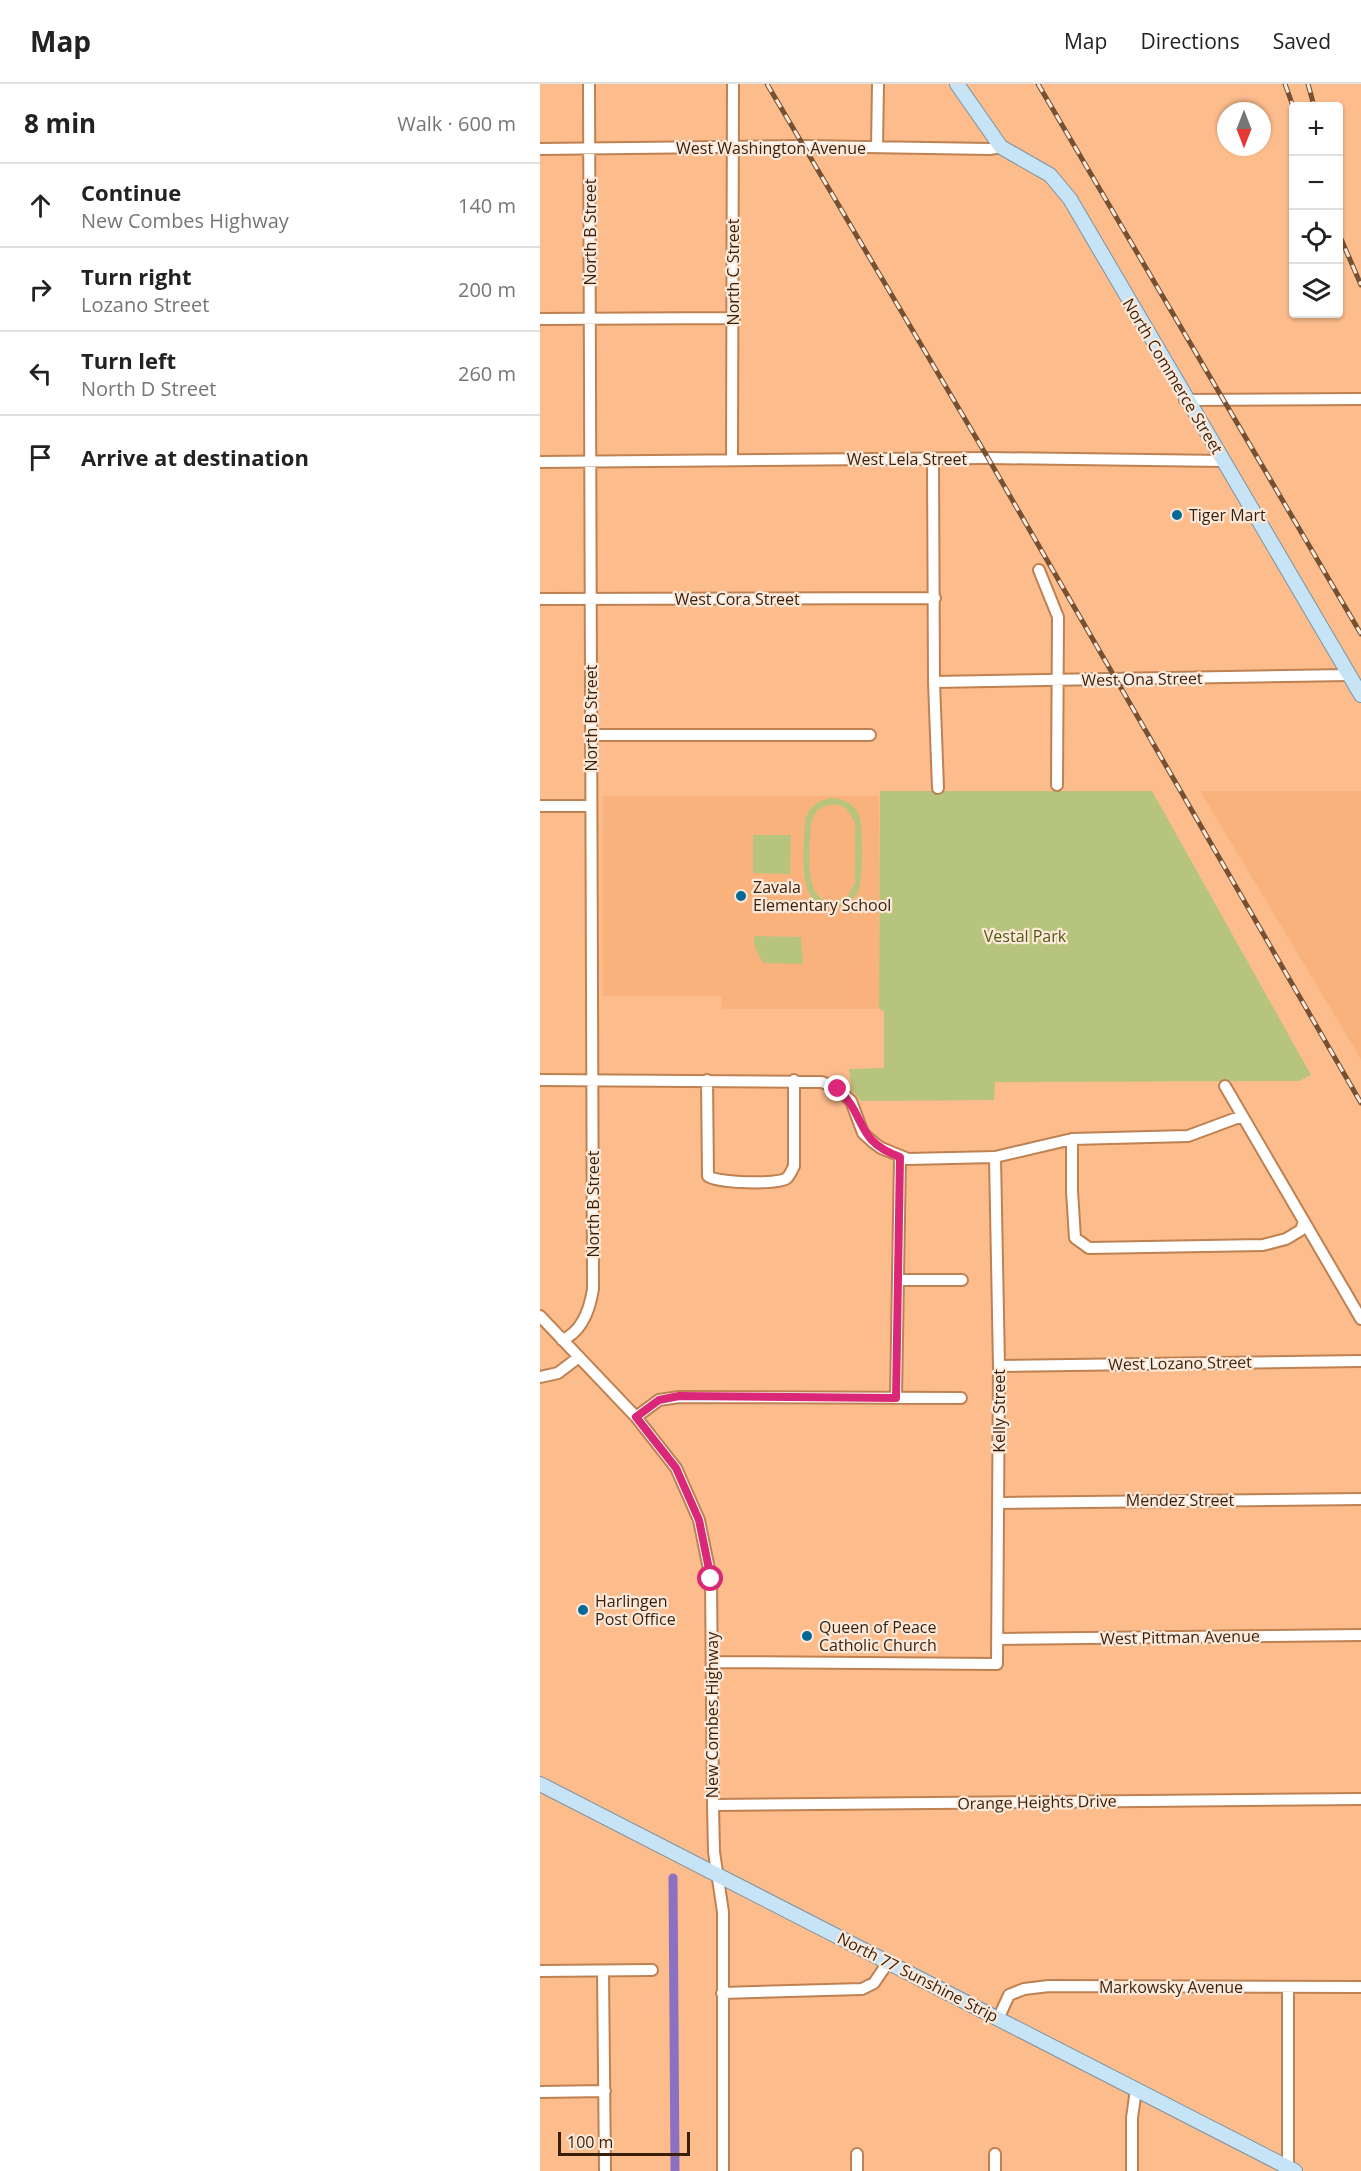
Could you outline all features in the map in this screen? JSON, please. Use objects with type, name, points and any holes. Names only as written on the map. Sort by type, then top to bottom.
[{"type":"main road","name":"North Commerce Street","points":[[957,84],[1001,147],[1050,175],[1070,199],[1185,400],[1224,461],[1361,695]]},
{"type":"main road","name":"North 77 Sunshine Strip","points":[[540,1784],[890,1961],[1290,2170]]},
{"type":"street","name":"North B Street","points":[[562,1340],[569,1337],[584,1320],[593,1289],[589,84]]},
{"type":"street","name":"North C Street","points":[[732,460],[733,84]]},
{"type":"street","points":[[877,147],[878,84]]},
{"type":"street","name":"West Washington Avenue","points":[[540,149],[877,147],[990,149],[1001,147]]},
{"type":"street","points":[[540,319],[734,318]]},
{"type":"street","points":[[1185,400],[1361,399]]},
{"type":"street","points":[[933,459],[934,682],[938,788]]},
{"type":"street","name":"West Lela Street","points":[[540,462],[933,459],[1224,461]]},
{"type":"street","points":[[1039,570],[1058,616],[1057,785]]},
{"type":"street","name":"West Cora Street","points":[[540,599],[934,598]]},
{"type":"street","name":"West Ona Street","points":[[934,682],[1349,675]]},
{"type":"street","points":[[591,735],[870,735]]},
{"type":"street","points":[[540,806],[591,806]]},
{"type":"street","points":[[540,1080],[794,1080],[822,1082],[838,1089],[856,1109],[863,1133],[881,1148],[900,1157],[944,1160],[995,1157],[1072,1139],[1188,1136],[1242,1116]]},
{"type":"street","points":[[707,1080],[708,1176],[713,1180],[741,1182],[788,1178],[794,1166],[794,1080]]},
{"type":"street","points":[[1225,1086],[1361,1319]]},
{"type":"street","points":[[1072,1139],[1075,1238],[1089,1248],[1263,1245],[1286,1239],[1301,1230],[1304,1221]]},
{"type":"street","points":[[896,1398],[900,1280],[900,1157]]},
{"type":"street","name":"Kelly Street","points":[[712,1662],[997,1664],[999,1639],[999,1366],[995,1157]]},
{"type":"street","points":[[900,1280],[962,1280]]},
{"type":"street","name":"New Combes Highway","points":[[540,1316],[636,1417],[676,1468],[699,1520],[711,1579],[713,1805],[723,1912],[723,2171]]},
{"type":"street","points":[[540,1377],[558,1372],[579,1357]]},
{"type":"street","name":"West Lozano Street","points":[[999,1366],[1361,1361]]},
{"type":"street","points":[[636,1417],[659,1400],[679,1396],[961,1398]]},
{"type":"street","name":"Mendez Street","points":[[999,1503],[1361,1499]]},
{"type":"street","name":"West Pittman Avenue","points":[[999,1639],[1361,1635]]},
{"type":"street","name":"Orange Heights Drive","points":[[713,1805],[1361,1799]]},
{"type":"street","points":[[722,1993],[835,1992],[862,1989],[874,1983],[890,1961]]},
{"type":"street","points":[[540,1971],[652,1971]]},
{"type":"street","points":[[603,1971],[605,2171]]},
{"type":"street","name":"Markowsky Avenue","points":[[998,2019],[1009,1995],[1024,1989],[1049,1986],[1361,1987]]},
{"type":"street","points":[[1288,1988],[1290,2170]]},
{"type":"street","points":[[1132,2171],[1132,2118],[1136,2089]]},
{"type":"street","points":[[540,2092],[604,2091]]},
{"type":"street","points":[[857,2154],[857,2171]]},
{"type":"street","points":[[995,2154],[995,2171]]},
{"type":"shaded area","points":[[1200,791],[1361,791],[1361,1059]]},
{"type":"shaded area","name":"Zavala Elementary School","points":[[603,796],[879,796],[879,1009],[722,1009],[721,996],[603,996]]},
{"type":"green space","name":"Vestal Park","points":[[880,791],[1152,791],[1311,1075],[1299,1081],[995,1082],[994,1100],[861,1101],[852,1090],[849,1069],[884,1068],[884,1011],[879,1009]]},
{"type":"green space","points":[[826,799],[839,799],[847,802],[858,813],[861,828],[860,885],[849,902],[836,907],[822,906],[813,899],[807,889],[804,875],[805,820],[818,802]],"holes":[[[836,804],[846,808],[855,822],[855,883],[848,896],[833,901],[822,899],[815,891],[811,879],[811,823],[823,807]]]},
{"type":"green space","points":[[753,835],[791,835],[790,874],[753,873]]},
{"type":"green space","points":[[754,936],[801,937],[803,964],[763,963],[754,945]]},
{"type":"waterway","points":[[673,1878],[675,2171]]},
{"type":"railway","points":[[767,84],[988,458],[1361,1103]]},
{"type":"railway","points":[[1038,84],[1361,634]]},
{"type":"railway","points":[[1285,84],[1291,102]]},
{"type":"railway","points":[[1308,84],[1313,102]]},
{"type":"railway","points":[[1343,244],[1361,285]]},
{"type":"place","name":"Tiger Mart","points":[[1177,515]]},
{"type":"place","name":"Zavala Elementary School","points":[[741,896]]},
{"type":"place","name":"Harlingen Post Office","points":[[583,1610]]},
{"type":"place","name":"Queen of Peace Catholic Church","points":[[807,1636]]},
{"type":"route","points":[[711,1579],[708,1551],[699,1520],[676,1468],[636,1417],[645,1408],[659,1400],[679,1396],[896,1398],[900,1280],[900,1157],[881,1148],[863,1133],[856,1109],[838,1089]]}]
